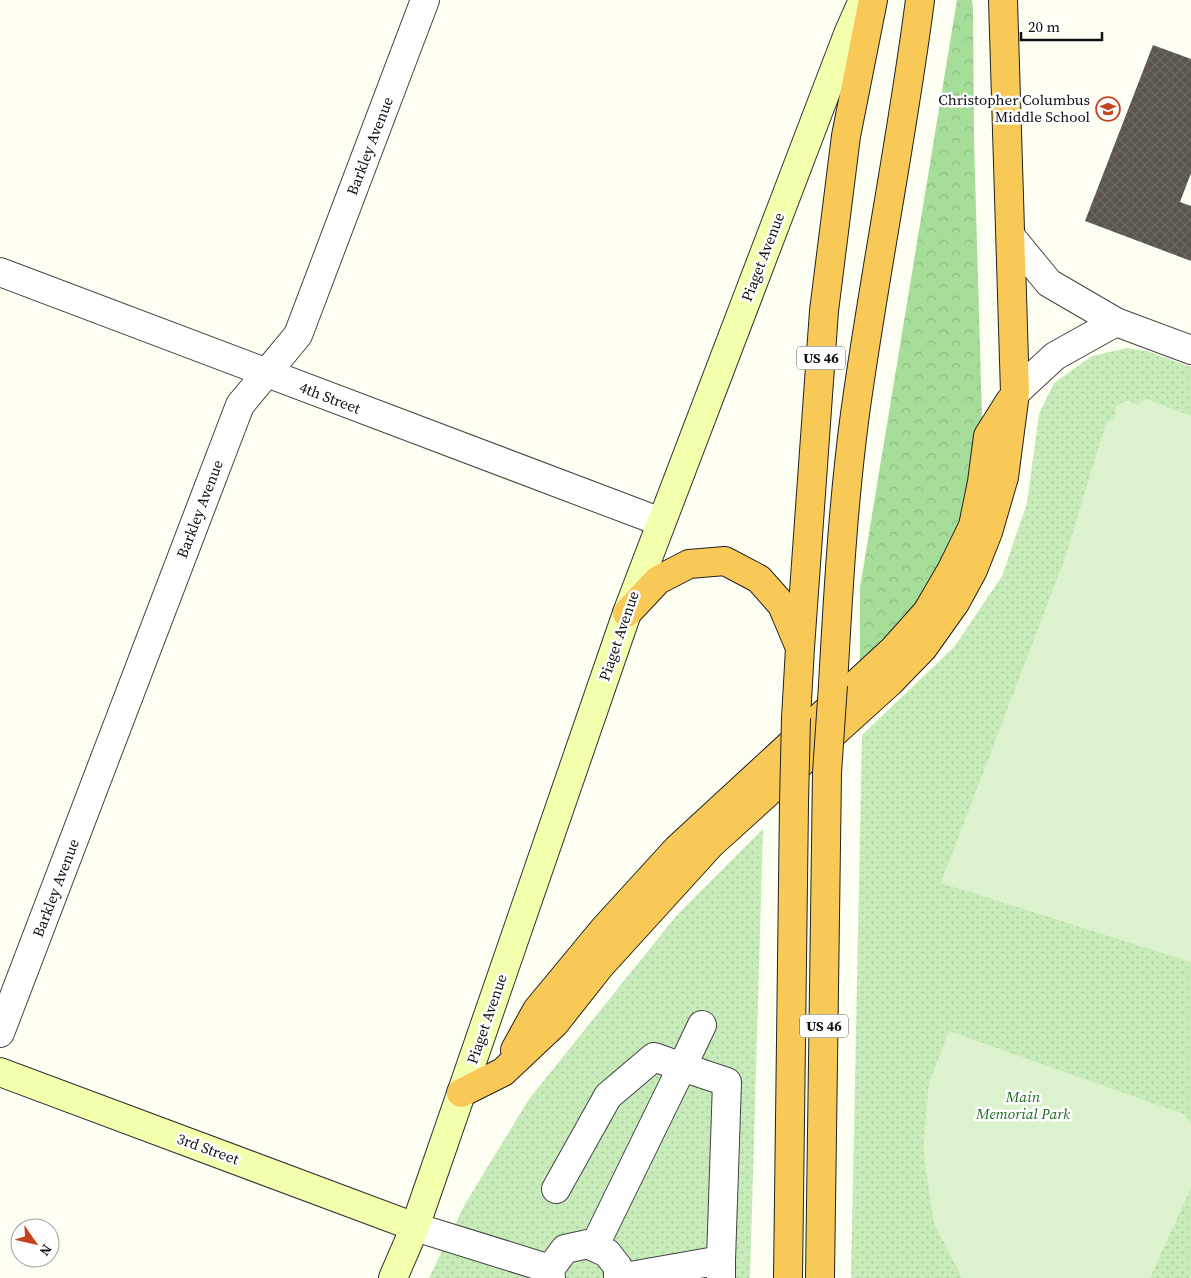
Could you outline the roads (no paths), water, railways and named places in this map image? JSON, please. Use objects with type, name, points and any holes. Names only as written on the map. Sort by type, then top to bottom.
[{"type":"highway","name":"US 46","points":[[788,1278],[794,803],[800,648],[824,311],[846,136],[873,0]]},
{"type":"highway","points":[[909,85],[920,0]]},
{"type":"highway","name":"US 46","points":[[820,1278],[827,773],[840,570],[855,415],[879,261],[909,85],[929,0]]},
{"type":"highway","points":[[461,1093],[503,1072],[555,1023],[600,966],[711,844],[890,682],[923,648],[955,603],[973,570],[988,532],[1004,477],[1015,393],[1012,238],[1003,0]]},
{"type":"highway","points":[[627,613],[658,580],[690,564],[725,561],[759,579],[782,605],[800,648]]},
{"type":"street","name":"Barkley Avenue","points":[[0,1034],[240,405],[298,335],[425,0]]},
{"type":"street","name":"Piaget Avenue","points":[[393,1278],[415,1226],[627,613],[863,0]]},
{"type":"street","points":[[1012,238],[1049,283],[1116,322],[1191,350]]},
{"type":"street","name":"4th Street","points":[[0,272],[661,522]]},
{"type":"street","points":[[1015,393],[1056,356],[1116,322]]},
{"type":"street","points":[[594,1246],[702,1025]]},
{"type":"street","points":[[415,1226],[550,1274],[565,1249],[588,1244],[607,1253],[618,1267],[618,1278],[721,1269],[727,1082],[654,1057],[608,1096],[556,1189]]},
{"type":"street","name":"3rd Street","points":[[0,1072],[415,1226]]},
{"type":"place","name":"Christopher Columbus Middle School","points":[[1108,109]]},
{"type":"park label","name":"Main Memorial Park","points":[[1023,1106]]}]
